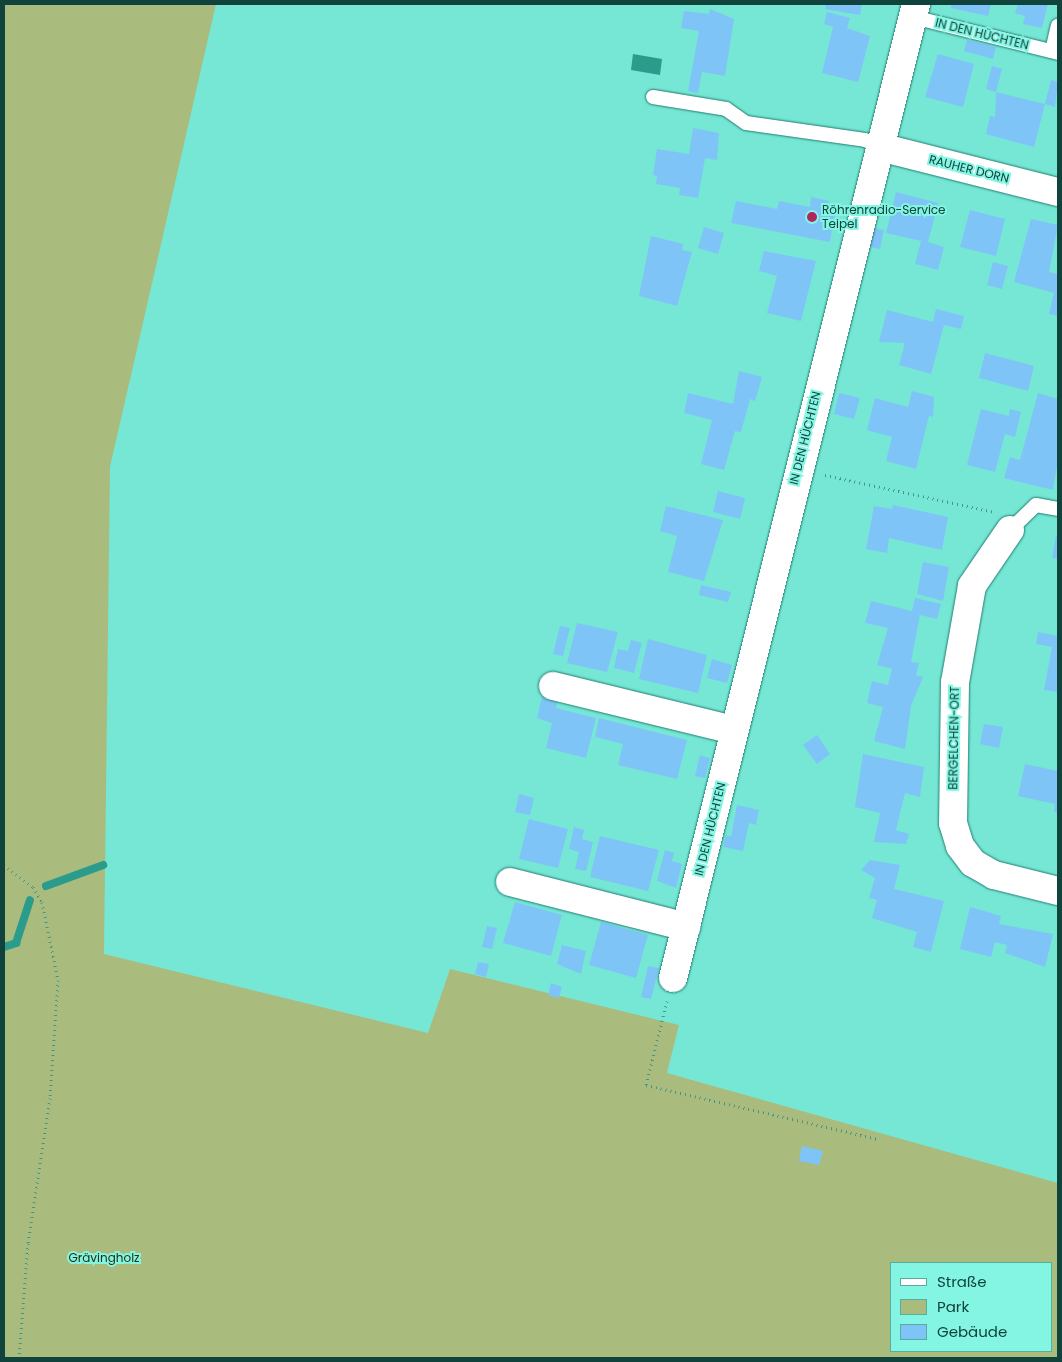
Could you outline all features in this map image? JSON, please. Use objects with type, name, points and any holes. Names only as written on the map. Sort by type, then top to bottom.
[{"type":"street","name":"IN DEN HÜCHTEN","points":[[673,978],[797,470],[915,10]]},
{"type":"street","name":"RAUHER DORN","points":[[880,147],[1058,192]]},
{"type":"street","name":"BERGELCHEN-ORT","points":[[1010,530],[972,586],[955,682],[953,823],[960,846],[973,863],[994,875],[1058,891]]},
{"type":"street","points":[[552,686],[734,730]]},
{"type":"street","points":[[510,882],[686,927]]},
{"type":"lane","name":"IN DEN HÜCHTEN","points":[[915,10],[1055,52],[1058,26]]},
{"type":"lane","points":[[653,97],[726,109],[746,123],[865,140],[880,147]]},
{"type":"lane","points":[[1010,530],[1036,505],[1058,509]]},
{"type":"path","points":[[797,470],[991,509],[1010,530]]},
{"type":"path","points":[[4,865],[33,887],[42,902],[58,980],[50,1098],[28,1243],[19,1358]]},
{"type":"path","points":[[673,978],[646,1085],[878,1139]]},
{"type":"green space","name":"Grävingholz","points":[[4,4],[216,4],[110,467],[104,954],[428,1033],[450,969],[679,1025],[667,1073],[1058,1183],[1058,1358],[4,1358]]},
{"type":"water","points":[[633,54],[662,59],[660,75],[631,70]]},
{"type":"building","points":[[826,4],[862,4],[860,15],[825,9]]},
{"type":"building","points":[[952,4],[991,4],[988,16],[951,8]]},
{"type":"building","points":[[1018,4],[1048,4],[1042,28],[1023,24],[1025,16],[1015,13]]},
{"type":"building","points":[[710,9],[734,19],[725,76],[702,72],[698,93],[688,91],[699,31],[681,28],[684,11],[709,14]]},
{"type":"building","points":[[827,12],[850,18],[847,28],[870,36],[858,82],[822,73],[833,27],[824,24]]},
{"type":"building","points":[[967,40],[996,47],[993,59],[964,51]]},
{"type":"building","points":[[938,54],[974,64],[963,107],[925,97]]},
{"type":"building","points":[[992,66],[1002,69],[996,92],[986,89]]},
{"type":"building","points":[[1051,80],[1058,82],[1055,107],[1045,104]]},
{"type":"building","points":[[996,92],[1045,104],[1034,147],[986,134],[990,116],[995,117]]},
{"type":"building","points":[[693,128],[719,133],[717,160],[705,158],[698,198],[679,195],[680,188],[656,184],[657,176],[653,175],[657,149],[689,154]]},
{"type":"building","points":[[896,192],[938,203],[928,242],[944,247],[938,270],[915,264],[921,241],[886,233]]},
{"type":"building","points":[[811,197],[829,201],[827,210],[835,212],[830,242],[731,223],[736,201],[777,209],[779,201],[810,207]]},
{"type":"building","points":[[970,210],[1005,219],[996,256],[960,247]]},
{"type":"building","points":[[1031,219],[1058,225],[1049,272],[1058,274],[1058,316],[1049,314],[1054,293],[1014,282]]},
{"type":"building","points":[[704,227],[724,233],[718,254],[698,248]]},
{"type":"building","points":[[874,228],[884,230],[880,249],[869,247]]},
{"type":"building","points":[[651,236],[683,244],[682,250],[692,252],[677,306],[639,296]]},
{"type":"building","points":[[764,251],[816,261],[801,321],[767,313],[777,276],[759,271]]},
{"type":"building","points":[[993,262],[1008,266],[1002,289],[987,285]]},
{"type":"building","points":[[936,309],[964,316],[961,329],[944,325],[931,374],[899,365],[905,343],[879,342],[887,310],[933,322]]},
{"type":"building","points":[[985,353],[1034,366],[1028,391],[979,378]]},
{"type":"building","points":[[739,371],[762,377],[755,401],[750,399],[741,432],[735,431],[724,470],[701,464],[712,420],[684,413],[688,393],[733,404]]},
{"type":"building","points":[[912,391],[934,397],[933,417],[929,416],[916,469],[886,461],[892,437],[867,430],[875,398],[908,407]]},
{"type":"building","points":[[839,393],[860,398],[854,419],[834,414]]},
{"type":"building","points":[[1038,393],[1058,399],[1058,460],[1053,490],[1004,478],[1010,457],[1020,460]]},
{"type":"building","points":[[981,409],[1009,416],[1010,409],[1021,412],[1015,437],[1005,434],[995,472],[967,465]]},
{"type":"building","points":[[718,491],[745,498],[740,519],[713,512]]},
{"type":"building","points":[[893,505],[948,517],[942,550],[889,538],[887,553],[866,549],[874,506],[892,509]]},
{"type":"building","points":[[666,506],[723,520],[704,581],[668,572],[677,536],[660,531]]},
{"type":"building","points":[[1056,536],[1058,536],[1058,559],[1052,558]]},
{"type":"building","points":[[923,562],[949,567],[943,601],[917,594]]},
{"type":"building","points":[[701,585],[731,592],[728,602],[699,595]]},
{"type":"building","points":[[915,598],[941,604],[937,619],[920,615],[911,662],[919,663],[916,675],[923,677],[911,706],[905,749],[874,741],[883,707],[867,703],[872,681],[888,685],[892,669],[877,665],[888,628],[865,623],[871,601],[912,611]]},
{"type":"building","points":[[577,623],[618,632],[607,672],[567,663]]},
{"type":"building","points":[[560,626],[570,628],[563,656],[553,654]]},
{"type":"building","points":[[1038,632],[1058,636],[1058,692],[1044,690],[1052,647],[1036,644]]},
{"type":"building","points":[[648,639],[707,655],[698,693],[639,679]]},
{"type":"building","points":[[631,640],[642,643],[634,673],[614,668],[618,649],[628,651]]},
{"type":"building","points":[[712,659],[732,665],[727,683],[707,678]]},
{"type":"building","points":[[542,697],[558,701],[556,708],[596,718],[586,758],[546,748],[552,723],[537,718]]},
{"type":"building","points":[[599,718],[687,740],[677,779],[618,765],[623,744],[595,737]]},
{"type":"building","points":[[984,724],[1003,727],[999,748],[980,744]]},
{"type":"building","points":[[817,735],[830,754],[817,764],[803,745]]},
{"type":"building","points":[[863,754],[924,767],[920,797],[905,793],[896,830],[909,834],[906,844],[874,842],[880,813],[855,807]]},
{"type":"building","points":[[700,755],[710,758],[705,778],[695,776]]},
{"type":"building","points":[[1025,764],[1058,771],[1058,813],[1054,812],[1055,804],[1018,796]]},
{"type":"building","points":[[519,794],[534,798],[530,815],[515,812]]},
{"type":"building","points":[[737,805],[759,810],[756,825],[749,823],[743,851],[723,847],[726,835],[731,837]]},
{"type":"building","points":[[529,819],[568,829],[558,868],[519,859]]},
{"type":"building","points":[[574,827],[584,830],[582,839],[593,842],[586,871],[575,869],[579,852],[569,849]]},
{"type":"building","points":[[600,836],[659,850],[648,891],[590,877]]},
{"type":"building","points":[[665,850],[674,853],[672,861],[682,864],[676,888],[657,881]]},
{"type":"building","points":[[870,860],[900,865],[894,889],[944,901],[931,952],[913,947],[917,932],[872,918],[877,900],[869,898],[875,878],[861,870]]},
{"type":"building","points":[[515,902],[562,915],[551,956],[503,943]]},
{"type":"building","points":[[970,907],[1001,916],[999,924],[1053,934],[1045,967],[1005,953],[1007,945],[995,942],[991,957],[960,949]]},
{"type":"building","points":[[601,922],[648,935],[636,978],[589,965]]},
{"type":"building","points":[[487,926],[497,928],[492,949],[482,947]]},
{"type":"building","points":[[562,945],[586,951],[581,974],[557,964]]},
{"type":"building","points":[[478,962],[489,964],[486,977],[475,974]]},
{"type":"building","points":[[648,966],[659,968],[651,999],[641,997]]},
{"type":"building","points":[[551,983],[562,987],[559,998],[548,995]]},
{"type":"building","points":[[802,1146],[823,1151],[819,1165],[799,1161]]},
{"type":"waterway","points":[[46,886],[103,865]]},
{"type":"waterway","points":[[4,947],[16,943],[30,900]]},
{"type":"place","name":"Röhrenradio-Service Teipel","points":[[812,217]]}]
